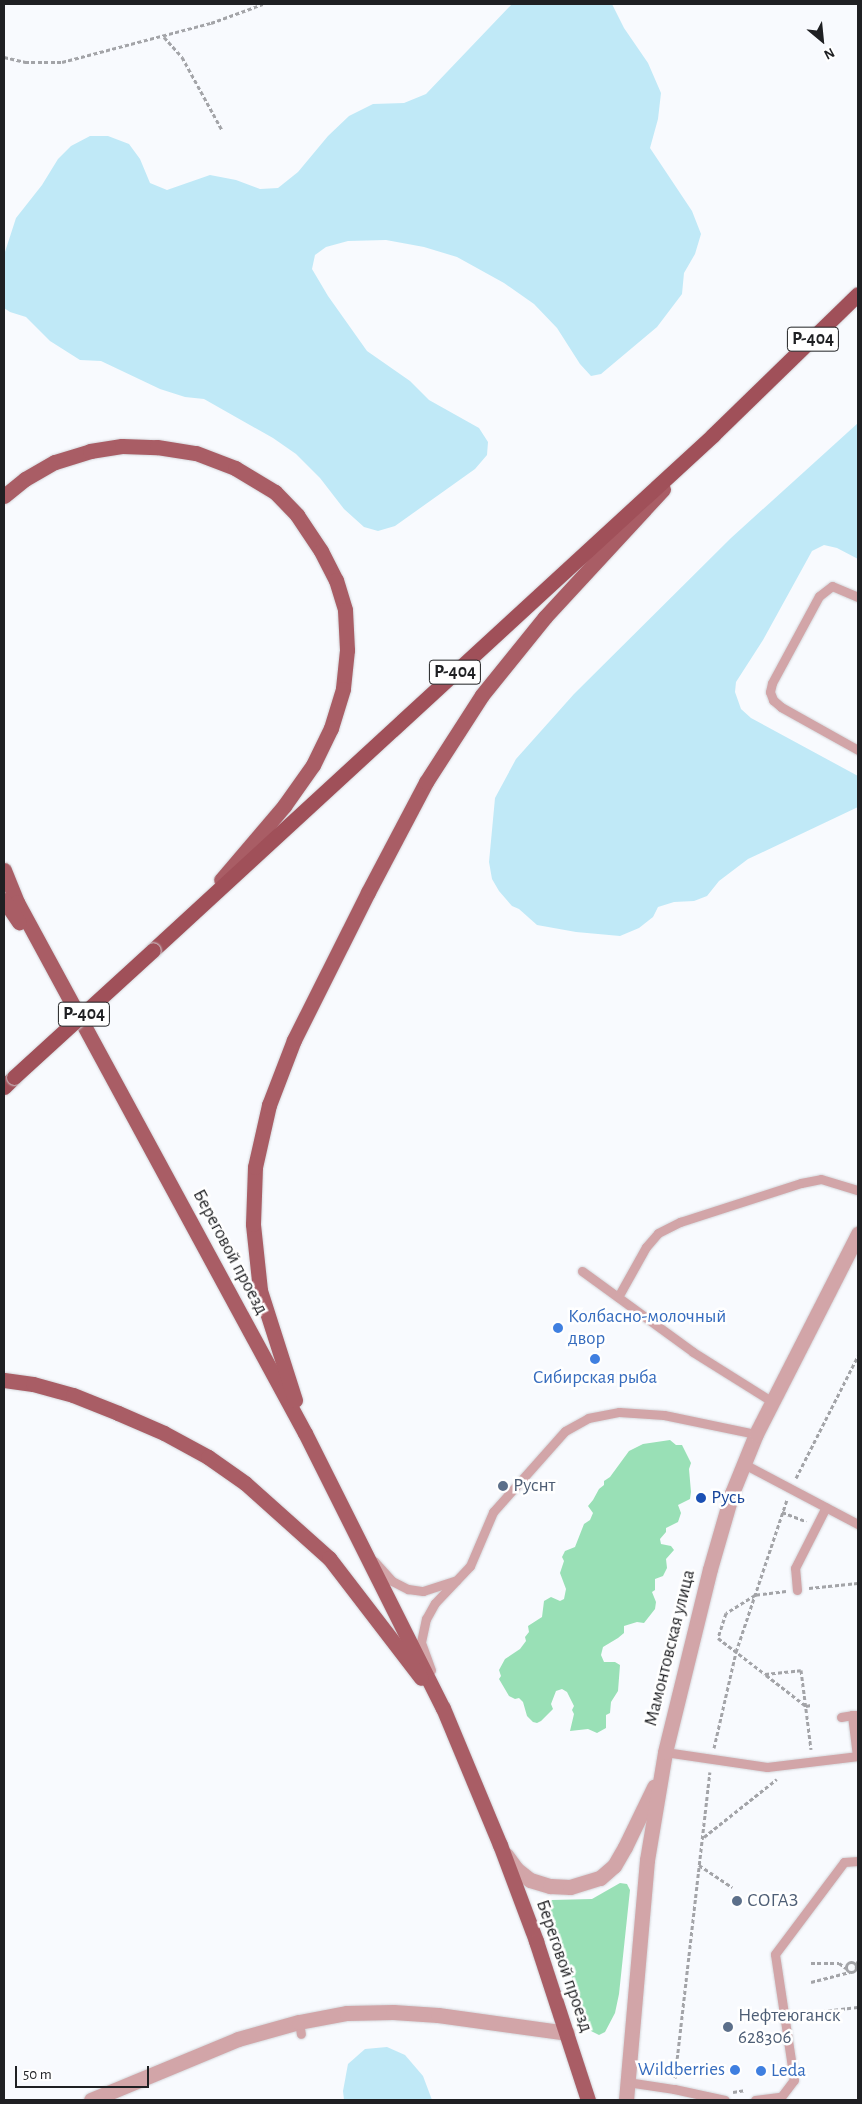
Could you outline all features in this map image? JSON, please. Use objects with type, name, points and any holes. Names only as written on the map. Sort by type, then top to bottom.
[{"type":"highway","name":"Р-404","points":[[9,1082],[768,384],[858,294]]},
{"type":"highway","name":"Р-404","points":[[768,384],[858,307]]},
{"type":"main road","points":[[305,1433],[260,1290],[253,1224],[255,1167],[269,1105],[294,1040],[368,892],[426,782],[482,695],[545,617],[713,435]]},
{"type":"main road","points":[[4,496],[25,479],[55,462],[90,451],[122,446],[157,447],[196,453],[235,468],[274,492],[298,515],[321,551],[336,580],[345,610],[348,650],[342,689],[331,728],[313,765],[284,806],[197,909]]},
{"type":"main road","points":[[4,870],[10,901]]},
{"type":"main road","points":[[4,876],[10,901]]},
{"type":"main road","name":"Береговой проезд","points":[[10,901],[54,970],[305,1433],[368,1554],[443,1708],[500,1846],[567,2034],[588,2100]]},
{"type":"main road","points":[[4,1380],[33,1384],[73,1395],[118,1413],[164,1433],[208,1457],[246,1483],[329,1558],[443,1708]]},
{"type":"street","name":"Мамонтовская улица","points":[[626,2100],[647,1860],[665,1752],[710,1569],[732,1493],[756,1434],[771,1401],[858,1234]]},
{"type":"street","points":[[500,1846],[516,1869],[530,1880],[550,1886],[570,1887],[600,1878],[614,1866],[625,1847],[661,1772]]},
{"type":"street","points":[[91,2100],[238,2039],[300,2028],[347,2013],[393,2012],[486,2021],[567,2034]]},
{"type":"lane","points":[[858,597],[832,586],[819,596],[772,683],[770,692],[774,700],[781,707],[858,750]]},
{"type":"lane","points":[[618,1297],[646,1247],[658,1233],[680,1222],[801,1183],[821,1179],[858,1190]]},
{"type":"lane","points":[[582,1270],[693,1352],[771,1401]]},
{"type":"lane","points":[[443,1708],[421,1642],[426,1619],[435,1603],[461,1578],[476,1554],[493,1512],[565,1431],[588,1418],[619,1412],[664,1415],[756,1434]]},
{"type":"lane","points":[[744,1464],[858,1524]]},
{"type":"lane","points":[[797,1590],[795,1568],[826,1507]]},
{"type":"lane","points":[[368,1554],[392,1581],[408,1589],[423,1591],[435,1589],[461,1578]]},
{"type":"lane","points":[[665,1752],[767,1767],[858,1756],[855,1715],[841,1717]]},
{"type":"lane","points":[[755,2100],[781,2097],[794,2080],[775,1954],[844,1862],[858,1861]]},
{"type":"lane","points":[[627,2082],[674,2089],[725,2100]]},
{"type":"path","points":[[4,57],[25,62],[62,62],[164,37],[211,23],[263,4]]},
{"type":"path","points":[[164,37],[182,57],[222,130]]},
{"type":"path","points":[[674,2089],[712,1759],[736,1652],[791,1489],[858,1356]]},
{"type":"path","points":[[811,1705],[806,1706],[718,1638],[726,1612],[755,1594],[858,1583]]},
{"type":"path","points":[[703,1838],[798,1763],[811,1750],[801,1669],[765,1674]]},
{"type":"path","points":[[699,1864],[732,1887]]},
{"type":"path","points":[[811,1982],[854,1972],[858,1961]]},
{"type":"path","points":[[846,1968],[848,1963],[852,1962],[858,1971]]},
{"type":"path","points":[[811,1963],[838,1963],[850,1972]]},
{"type":"path","points":[[815,2012],[858,2007]]},
{"type":"green space","points":[[670,1440],[676,1445],[682,1445],[691,1463],[689,1469],[690,1499],[678,1505],[681,1513],[678,1522],[666,1528],[666,1532],[660,1539],[661,1544],[671,1546],[674,1550],[666,1559],[667,1568],[663,1576],[655,1579],[655,1590],[652,1592],[656,1602],[655,1609],[644,1623],[637,1622],[624,1626],[624,1633],[603,1647],[601,1655],[604,1662],[615,1662],[620,1665],[618,1691],[611,1702],[610,1713],[606,1715],[606,1728],[597,1733],[588,1729],[570,1731],[574,1706],[567,1692],[562,1689],[556,1691],[551,1704],[553,1709],[541,1721],[533,1722],[527,1716],[523,1702],[519,1698],[515,1699],[509,1696],[499,1679],[501,1676],[499,1670],[505,1659],[520,1649],[526,1641],[525,1637],[529,1632],[528,1626],[542,1617],[544,1601],[551,1597],[560,1601],[564,1599],[566,1589],[560,1573],[564,1561],[562,1557],[565,1551],[575,1547],[584,1524],[590,1520],[593,1513],[588,1506],[599,1489],[604,1485],[604,1481],[610,1477],[629,1451],[643,1444]]},
{"type":"green space","points":[[620,1883],[627,1884],[630,1890],[619,1994],[615,2013],[605,2032],[599,2035],[591,2031],[548,1911],[548,1903],[552,1900],[592,1899]]},
{"type":"water","points":[[512,4],[612,4],[624,28],[648,63],[661,93],[658,119],[650,148],[692,211],[701,234],[695,254],[684,273],[682,294],[657,327],[601,374],[591,376],[580,364],[557,328],[534,304],[504,283],[457,257],[424,247],[386,240],[348,241],[326,247],[315,255],[312,269],[328,296],[367,351],[410,381],[429,400],[479,428],[488,442],[487,455],[475,469],[395,526],[378,531],[364,527],[344,509],[320,478],[296,454],[273,438],[204,399],[185,397],[160,389],[101,361],[80,360],[50,341],[26,317],[4,308],[4,255],[16,218],[42,185],[58,159],[71,146],[90,136],[108,136],[129,144],[140,159],[150,183],[167,190],[210,175],[236,180],[260,189],[278,188],[298,172],[328,136],[349,116],[373,104],[404,103],[426,94]]},
{"type":"water","points":[[858,423],[858,559],[837,548],[824,545],[812,551],[763,640],[736,682],[735,692],[741,709],[751,718],[858,776],[858,807],[748,859],[719,881],[707,896],[694,901],[674,902],[658,907],[653,917],[639,928],[620,936],[576,932],[537,925],[519,909],[512,906],[499,891],[492,879],[489,862],[495,798],[516,759],[574,694],[731,538]]},
{"type":"water","points":[[387,2047],[405,2055],[423,2076],[432,2100],[344,2100],[343,2091],[348,2064],[365,2049]]},
{"type":"place","name":"Колбасно-молочный двор","points":[[558,1328]]},
{"type":"place","name":"Сибирская рыба","points":[[595,1359]]},
{"type":"place","name":"Руснт","points":[[503,1486]]},
{"type":"place","name":"Русь","points":[[701,1498]]},
{"type":"place","name":"СОГАЗ","points":[[737,1901]]},
{"type":"place","name":"Нефтеюганск 628306","points":[[728,2027]]},
{"type":"place","name":"Wildberries","points":[[735,2070]]},
{"type":"place","name":"Leda","points":[[761,2071]]}]
